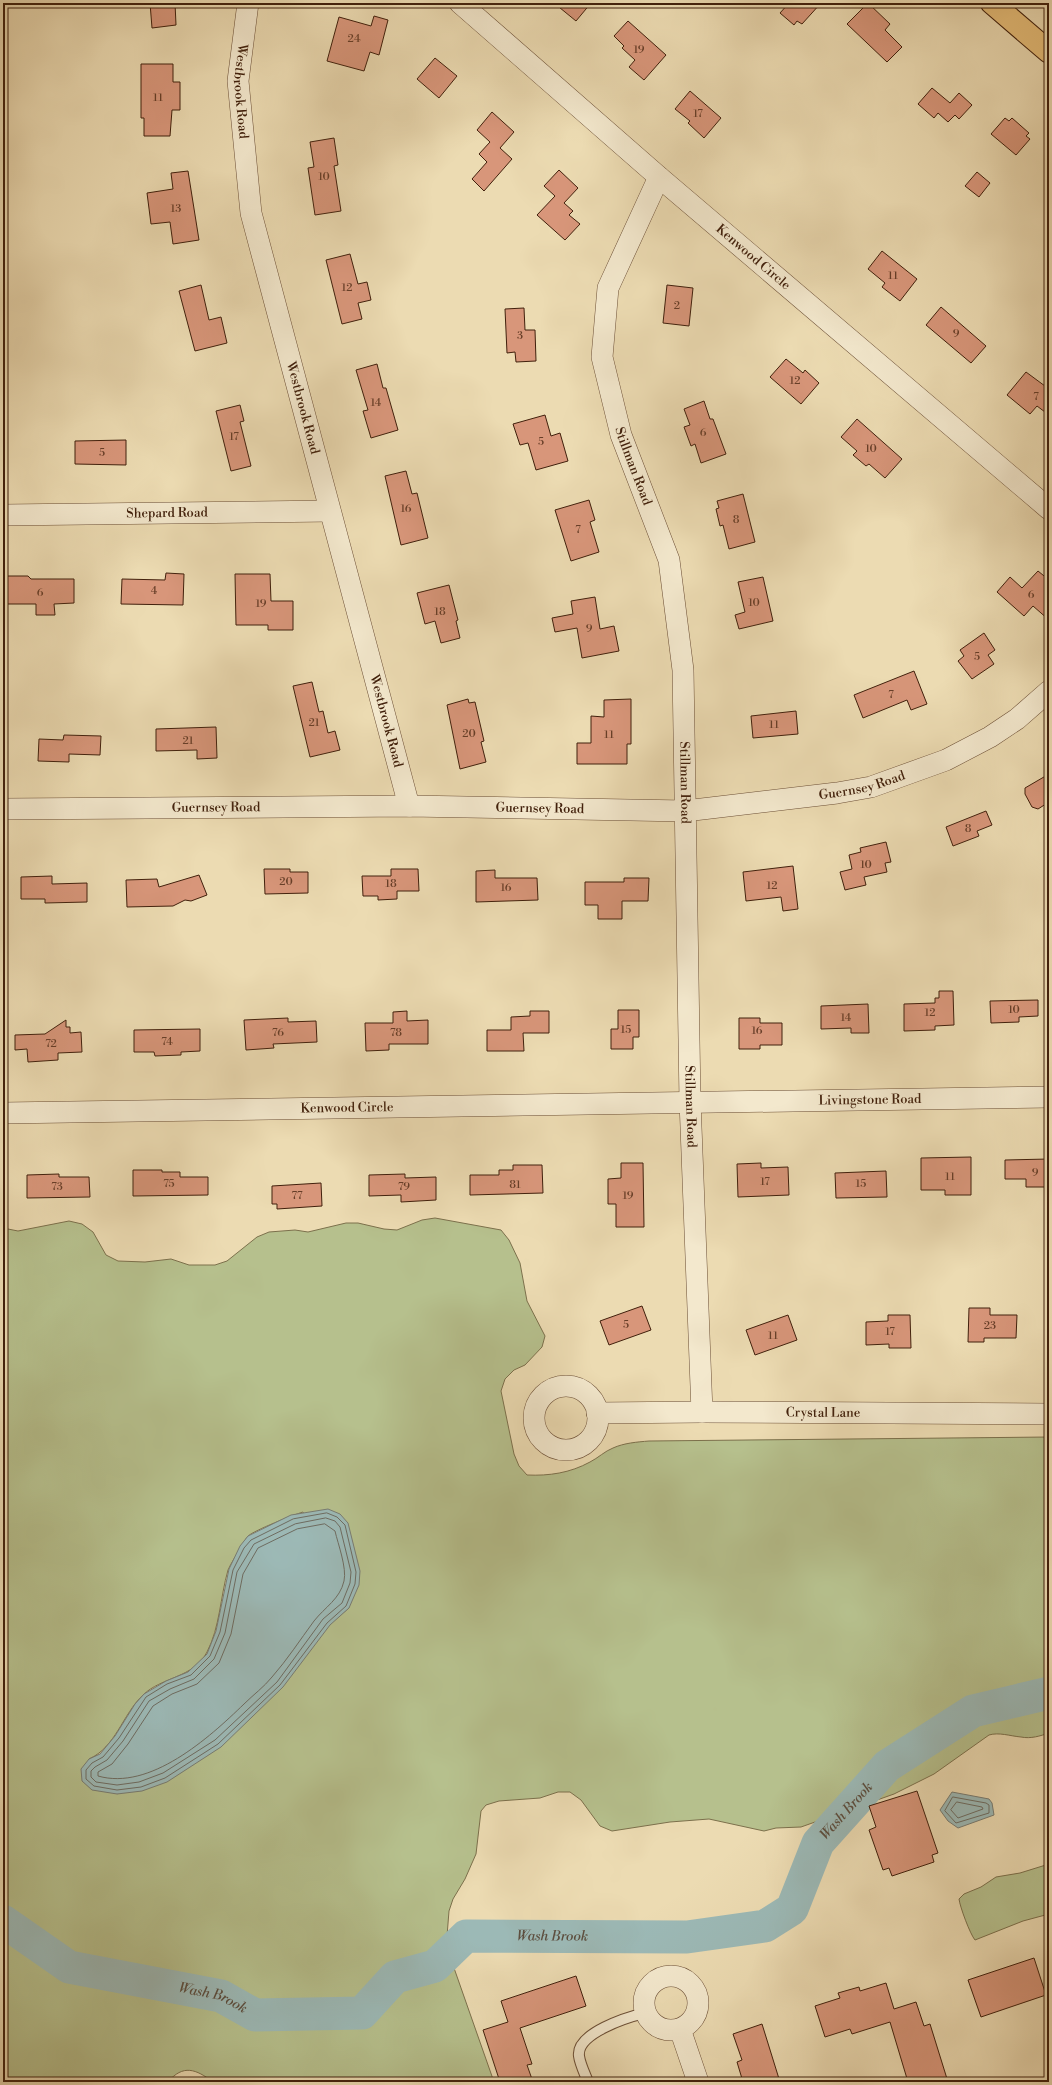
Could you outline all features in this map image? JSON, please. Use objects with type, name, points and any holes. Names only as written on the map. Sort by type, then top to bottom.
[{"type":"main road","points":[[992,3],[1049,52]]},
{"type":"street","name":"Westbrook Road","points":[[248,3],[238,81],[251,214],[409,806]]},
{"type":"street","name":"Kenwood Circle","points":[[460,3],[660,177],[1049,509]]},
{"type":"street","name":"Stillman Road","points":[[660,177],[608,288],[602,357],[621,435],[669,560],[683,670],[690,1101],[702,1412]]},
{"type":"street","name":"Shepard Road","points":[[3,515],[330,511]]},
{"type":"street","name":"Guernsey Road","points":[[3,809],[409,806],[685,811],[837,793],[871,787],[946,760],[990,737],[1017,719],[1049,691]]},
{"type":"street","name":"Livingstone Road","points":[[690,1101],[1049,1097]]},
{"type":"street","name":"Kenwood Circle","points":[[3,1112],[690,1101]]},
{"type":"street","name":"Crystal Lane","points":[[597,1413],[702,1412],[1049,1414]]},
{"type":"street","points":[[675,1976],[684,1979],[692,1985],[697,1992],[699,2005],[695,2018],[688,2025],[680,2029],[664,2030],[656,2026],[645,2013],[645,1994],[650,1986],[657,1980],[675,1976]]},
{"type":"street","points":[[680,2029],[698,2082]]},
{"type":"lane","points":[[588,2082],[578,2055],[583,2042],[621,2020],[645,2013]]},
{"type":"green space","points":[[435,1218],[501,1230],[509,1240],[520,1263],[527,1301],[545,1336],[542,1347],[525,1365],[514,1370],[505,1379],[501,1391],[514,1454],[519,1466],[527,1475],[551,1474],[575,1469],[617,1446],[649,1441],[1049,1437],[1049,1733],[1028,1738],[1001,1734],[989,1735],[934,1774],[894,1794],[801,1827],[776,1828],[764,1831],[709,1819],[670,1822],[612,1831],[600,1826],[581,1800],[570,1792],[558,1792],[540,1798],[499,1801],[486,1805],[481,1811],[476,1854],[465,1879],[453,1899],[449,1911],[447,1936],[454,1968],[494,2082],[213,2082],[201,2074],[190,2070],[179,2073],[168,2082],[35,2082],[29,2079],[23,2082],[3,2082],[3,1228],[18,1231],[69,1221],[82,1224],[93,1232],[106,1255],[118,1261],[145,1262],[171,1259],[189,1265],[215,1265],[227,1261],[257,1237],[269,1232],[295,1230],[308,1232],[346,1223],[358,1223],[384,1229],[397,1230],[422,1220]],"holes":[[[303,1512],[349,1608],[117,1794],[89,1759],[106,1747],[143,1695],[159,1684],[186,1672],[201,1661],[207,1652],[215,1633],[228,1570],[247,1537],[252,1533]]]},
{"type":"green space","points":[[1049,1864],[1049,1914],[1023,1921],[975,1940],[961,1908],[959,1899],[964,1894],[981,1887],[996,1877],[1020,1873]]},
{"type":"water","points":[[328,1509],[340,1514],[348,1523],[360,1571],[359,1585],[349,1608],[330,1625],[283,1687],[221,1747],[167,1782],[142,1791],[117,1794],[92,1790],[82,1781],[81,1769],[89,1759],[100,1754],[115,1736],[135,1704],[144,1694],[166,1681],[188,1672],[207,1654],[216,1631],[229,1569],[240,1546],[248,1536],[291,1515]]},
{"type":"water","points":[[952,1792],[989,1799],[992,1803],[994,1815],[958,1828],[948,1821],[940,1810]]},
{"type":"building","points":[[150,3],[175,3],[176,25],[152,28]]},
{"type":"building","points":[[554,3],[591,3],[576,21]]},
{"type":"building","points":[[789,3],[821,3],[802,24],[797,21],[794,25],[780,13]]},
{"type":"building","points":[[868,3],[890,24],[885,30],[902,47],[887,62],[847,24]]},
{"type":"building","points":[[374,16],[388,20],[379,55],[370,52],[364,71],[327,61],[339,17],[371,26]]},
{"type":"building","points":[[628,21],[666,55],[644,80],[629,67],[635,60],[622,48],[624,46],[614,36]]},
{"type":"building","points":[[435,58],[457,76],[439,98],[417,79]]},
{"type":"building","points":[[141,64],[173,64],[173,82],[180,82],[180,110],[172,110],[170,136],[144,136],[144,118],[141,118]]},
{"type":"building","points":[[932,88],[950,103],[959,93],[972,105],[959,119],[955,115],[948,122],[938,113],[934,118],[918,104]]},
{"type":"building","points":[[690,91],[721,118],[704,138],[688,123],[690,121],[675,109]]},
{"type":"building","points":[[492,112],[514,132],[500,148],[512,159],[484,191],[472,179],[487,162],[479,154],[490,142],[477,130]]},
{"type":"building","points":[[1005,118],[1009,121],[1012,118],[1029,133],[1026,136],[1030,139],[1016,155],[991,134]]},
{"type":"building","points":[[334,138],[338,165],[334,166],[341,211],[315,215],[308,168],[314,167],[310,142]]},
{"type":"building","points":[[559,170],[578,188],[564,203],[573,211],[569,215],[580,224],[565,240],[537,215],[555,196],[544,186]]},
{"type":"building","points":[[188,171],[199,240],[173,244],[170,222],[151,224],[147,193],[173,189],[171,173]]},
{"type":"building","points":[[977,172],[990,183],[979,197],[965,186]]},
{"type":"building","points":[[882,251],[917,279],[900,301],[882,287],[885,283],[868,269]]},
{"type":"building","points":[[350,254],[358,284],[367,282],[371,300],[358,303],[362,319],[342,324],[326,260]]},
{"type":"building","points":[[201,285],[209,320],[221,317],[227,343],[195,351],[179,291]]},
{"type":"building","points":[[667,285],[693,288],[689,326],[663,323]]},
{"type":"building","points":[[941,307],[986,346],[971,363],[926,325]]},
{"type":"building","points":[[524,308],[525,330],[535,330],[536,361],[516,362],[515,352],[507,353],[505,309]]},
{"type":"building","points":[[786,359],[803,373],[805,370],[819,383],[801,404],[770,377]]},
{"type":"building","points":[[377,364],[383,388],[386,388],[398,430],[371,438],[363,411],[368,410],[356,370]]},
{"type":"building","points":[[1026,372],[1049,389],[1049,415],[1037,406],[1030,414],[1007,395]]},
{"type":"building","points":[[704,401],[710,419],[713,419],[726,454],[701,463],[695,444],[691,446],[684,427],[690,425],[684,409]]},
{"type":"building","points":[[240,405],[244,421],[240,422],[251,466],[231,471],[216,411]]},
{"type":"building","points":[[545,415],[551,436],[560,433],[568,461],[536,470],[528,443],[520,445],[513,424]]},
{"type":"building","points":[[857,419],[902,459],[885,478],[869,464],[866,466],[853,455],[857,451],[841,437]]},
{"type":"building","points":[[126,440],[126,465],[75,464],[75,441]]},
{"type":"building","points":[[406,471],[412,494],[417,493],[428,538],[401,545],[385,476]]},
{"type":"building","points":[[743,494],[755,542],[729,549],[723,525],[720,526],[716,509],[719,508],[717,501]]},
{"type":"building","points":[[589,500],[595,520],[590,522],[599,552],[571,561],[555,510]]},
{"type":"building","points":[[1038,571],[1049,580],[1049,620],[1033,606],[1024,616],[997,592],[1010,577],[1022,588]]},
{"type":"building","points":[[166,573],[184,574],[183,605],[121,604],[122,579],[165,580]]},
{"type":"building","points":[[235,574],[270,574],[271,601],[293,601],[293,630],[268,630],[268,625],[236,625]]},
{"type":"building","points":[[6,576],[28,576],[31,579],[74,579],[74,603],[54,604],[55,615],[36,615],[36,604],[7,604]]},
{"type":"building","points":[[763,577],[773,621],[739,629],[735,615],[745,612],[738,582]]},
{"type":"building","points":[[449,585],[458,620],[456,621],[460,638],[441,643],[435,621],[425,624],[417,593]]},
{"type":"building","points":[[595,597],[600,629],[614,626],[619,651],[582,658],[577,628],[555,632],[552,618],[573,614],[571,601]]},
{"type":"building","points":[[984,633],[995,650],[988,655],[994,664],[972,679],[958,661],[964,656],[960,650]]},
{"type":"building","points":[[914,671],[927,704],[911,710],[907,700],[863,718],[854,695]]},
{"type":"building","points":[[312,682],[319,712],[323,711],[328,733],[335,731],[340,750],[310,757],[293,686]]},
{"type":"building","points":[[468,699],[469,703],[475,702],[484,741],[481,742],[486,762],[460,769],[447,705]]},
{"type":"building","points":[[631,699],[631,744],[627,744],[627,764],[577,764],[577,743],[591,743],[591,716],[604,717],[604,700]]},
{"type":"building","points":[[796,711],[798,734],[753,738],[751,716]]},
{"type":"building","points":[[216,727],[217,758],[197,759],[197,750],[156,751],[156,729]]},
{"type":"building","points":[[64,735],[101,736],[100,755],[69,754],[69,762],[38,761],[39,739],[63,740]]},
{"type":"building","points":[[1049,774],[1049,802],[1038,809],[1032,807],[1025,794],[1025,788]]},
{"type":"building","points":[[986,811],[992,825],[977,831],[979,836],[953,846],[946,827]]},
{"type":"building","points":[[886,842],[891,862],[885,863],[887,872],[864,877],[866,885],[845,890],[840,872],[852,869],[849,855],[861,852],[860,848]]},
{"type":"building","points":[[793,866],[798,909],[783,911],[781,897],[746,901],[743,872]]},
{"type":"building","points":[[264,869],[290,869],[290,872],[308,872],[308,893],[265,894]]},
{"type":"building","points":[[391,869],[418,869],[419,891],[397,891],[397,899],[378,900],[378,896],[363,896],[362,876],[391,876]]},
{"type":"building","points":[[495,870],[495,878],[537,878],[538,900],[476,902],[476,871]]},
{"type":"building","points":[[199,875],[207,895],[191,901],[185,900],[173,906],[127,907],[126,880],[157,879],[159,887]]},
{"type":"building","points":[[52,876],[52,884],[87,883],[87,902],[45,903],[45,899],[21,899],[21,877]]},
{"type":"building","points":[[624,878],[649,878],[648,901],[622,901],[622,919],[598,919],[598,905],[585,905],[585,882],[624,882]]},
{"type":"building","points":[[939,991],[953,991],[954,1025],[935,1026],[935,1030],[904,1031],[904,1004],[935,1003],[935,998],[939,998]]},
{"type":"building","points":[[1038,1000],[1038,1016],[1019,1017],[1019,1022],[991,1023],[990,1001]]},
{"type":"building","points":[[868,1004],[869,1033],[851,1033],[851,1028],[821,1029],[821,1006]]},
{"type":"building","points":[[618,1010],[639,1010],[639,1037],[633,1037],[633,1049],[611,1049],[611,1029],[618,1029]]},
{"type":"building","points":[[407,1011],[407,1021],[428,1020],[428,1044],[389,1044],[389,1050],[366,1051],[365,1023],[393,1023],[393,1012]]},
{"type":"building","points":[[530,1011],[549,1011],[549,1033],[523,1033],[524,1051],[487,1051],[487,1030],[511,1030],[511,1017],[530,1016]]},
{"type":"building","points":[[288,1018],[288,1022],[316,1021],[317,1042],[273,1044],[274,1048],[246,1050],[244,1020]]},
{"type":"building","points":[[739,1018],[760,1018],[760,1023],[782,1023],[782,1045],[760,1045],[760,1049],[739,1049]]},
{"type":"building","points":[[66,1020],[66,1027],[70,1027],[70,1033],[81,1032],[82,1052],[58,1053],[58,1060],[28,1062],[27,1049],[15,1050],[15,1035],[45,1034]]},
{"type":"building","points":[[200,1029],[200,1051],[181,1052],[181,1055],[155,1056],[154,1052],[134,1052],[134,1030]]},
{"type":"building","points":[[971,1157],[971,1195],[945,1195],[945,1190],[921,1190],[921,1158]]},
{"type":"building","points":[[1049,1159],[1049,1187],[1026,1187],[1026,1179],[1005,1179],[1005,1160]]},
{"type":"building","points":[[621,1163],[643,1163],[644,1227],[616,1227],[616,1204],[608,1204],[608,1179],[621,1178]]},
{"type":"building","points":[[761,1163],[761,1168],[788,1167],[789,1195],[738,1197],[737,1164]]},
{"type":"building","points":[[513,1165],[542,1165],[543,1193],[470,1195],[470,1175],[499,1175],[499,1170],[513,1170]]},
{"type":"building","points":[[133,1170],[162,1170],[162,1172],[180,1172],[180,1177],[208,1177],[208,1195],[133,1196]]},
{"type":"building","points":[[886,1171],[887,1197],[836,1198],[835,1173]]},
{"type":"building","points":[[59,1174],[59,1177],[89,1177],[90,1197],[27,1198],[27,1175]]},
{"type":"building","points":[[405,1174],[405,1178],[436,1177],[436,1200],[401,1202],[401,1195],[369,1196],[369,1175]]},
{"type":"building","points":[[321,1183],[322,1206],[277,1209],[277,1204],[272,1204],[272,1186]]},
{"type":"building","points":[[642,1306],[651,1330],[609,1345],[600,1321]]},
{"type":"building","points":[[969,1308],[990,1308],[990,1315],[1017,1315],[1016,1338],[984,1338],[984,1342],[968,1342]]},
{"type":"building","points":[[788,1315],[797,1340],[755,1355],[746,1330]]},
{"type":"building","points":[[888,1315],[910,1315],[911,1348],[889,1348],[889,1344],[866,1345],[866,1322],[888,1321]]},
{"type":"building","points":[[917,1791],[938,1853],[932,1855],[934,1862],[892,1876],[889,1868],[883,1870],[869,1830],[876,1827],[869,1806]]},
{"type":"building","points":[[1034,1958],[1046,1995],[981,2017],[968,1980]]},
{"type":"building","points":[[576,1976],[586,2006],[520,2028],[532,2064],[527,2065],[533,2082],[500,2082],[483,2030],[508,2022],[501,2001]]},
{"type":"building","points":[[886,1983],[894,2009],[916,2002],[924,2026],[930,2024],[948,2082],[908,2082],[890,2022],[852,2034],[850,2029],[825,2037],[815,2006],[840,1998],[838,1993],[859,1987],[860,1991]]},
{"type":"building","points":[[762,2024],[780,2082],[743,2082],[737,2062],[742,2060],[733,2034]]},
{"type":"waterway","name":"Wash Brook","points":[[3,1921],[69,1967],[221,1996],[255,2015],[362,2013],[395,1977],[435,1966],[466,1936],[687,1937],[765,1926],[792,1909],[818,1843],[887,1766],[973,1711],[1049,1693]]}]
